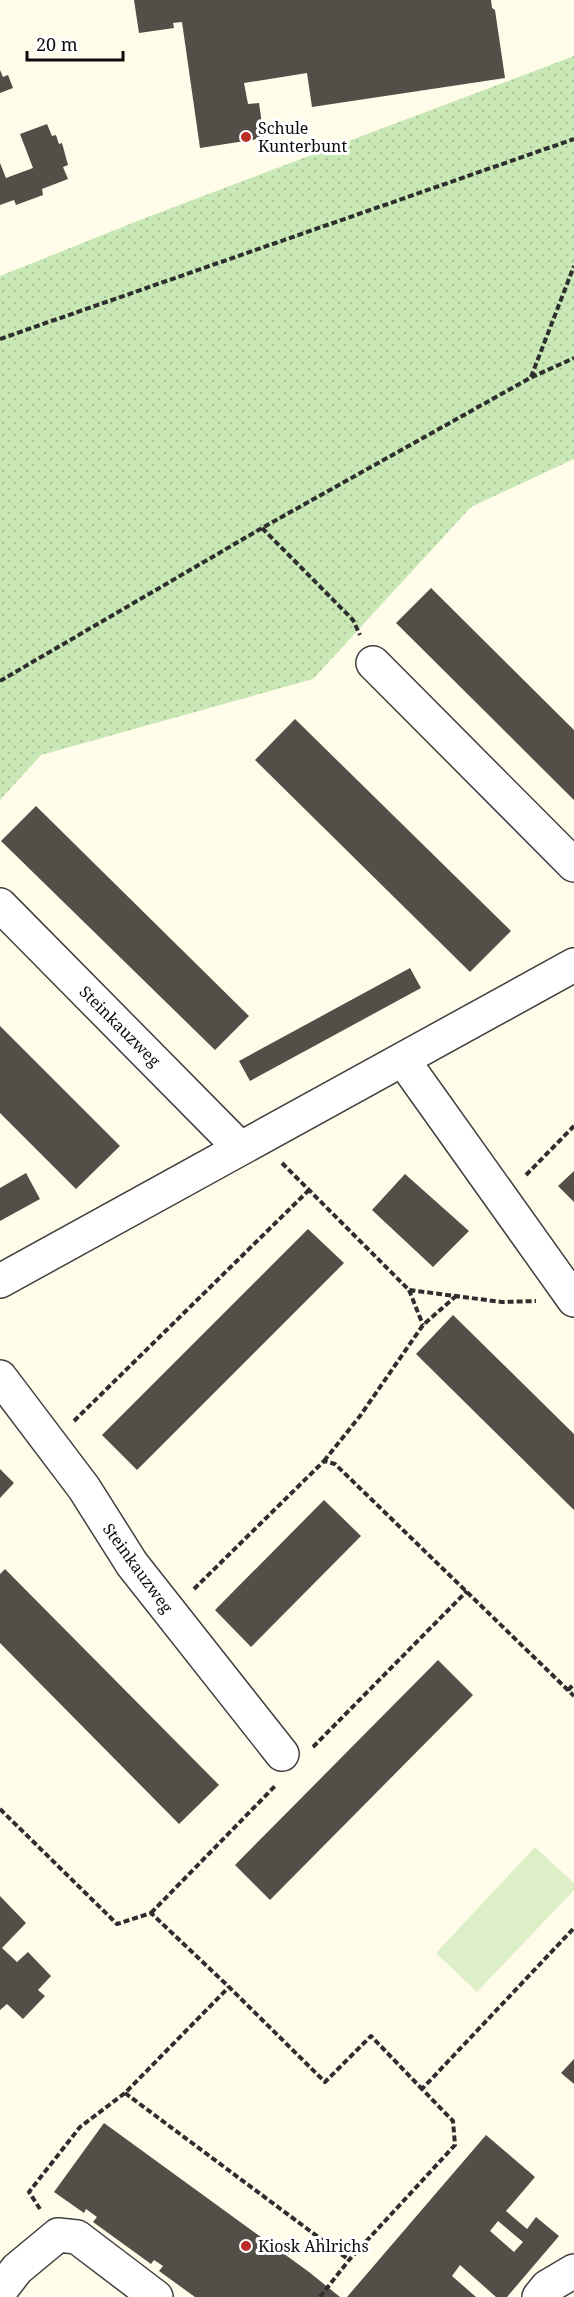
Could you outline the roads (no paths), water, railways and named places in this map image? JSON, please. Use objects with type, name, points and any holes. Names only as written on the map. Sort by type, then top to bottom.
[{"type":"street","points":[[373,663],[574,865]]},
{"type":"street","name":"Steinkauzweg","points":[[0,905],[249,1143]]},
{"type":"street","points":[[0,1281],[574,965]]},
{"type":"street","points":[[403,1060],[571,1296]]},
{"type":"street","name":"Steinkauzweg","points":[[0,1377],[84,1488],[132,1564],[291,1761]]},
{"type":"street","points":[[0,2291],[17,2269],[58,2235],[77,2237],[156,2297]]},
{"type":"street","points":[[542,2296],[547,2287],[574,2271]]},
{"type":"place","name":"Schule Kunterbunt","points":[[246,137]]},
{"type":"place","name":"Kiosk Ahlrichs","points":[[246,2246]]}]
